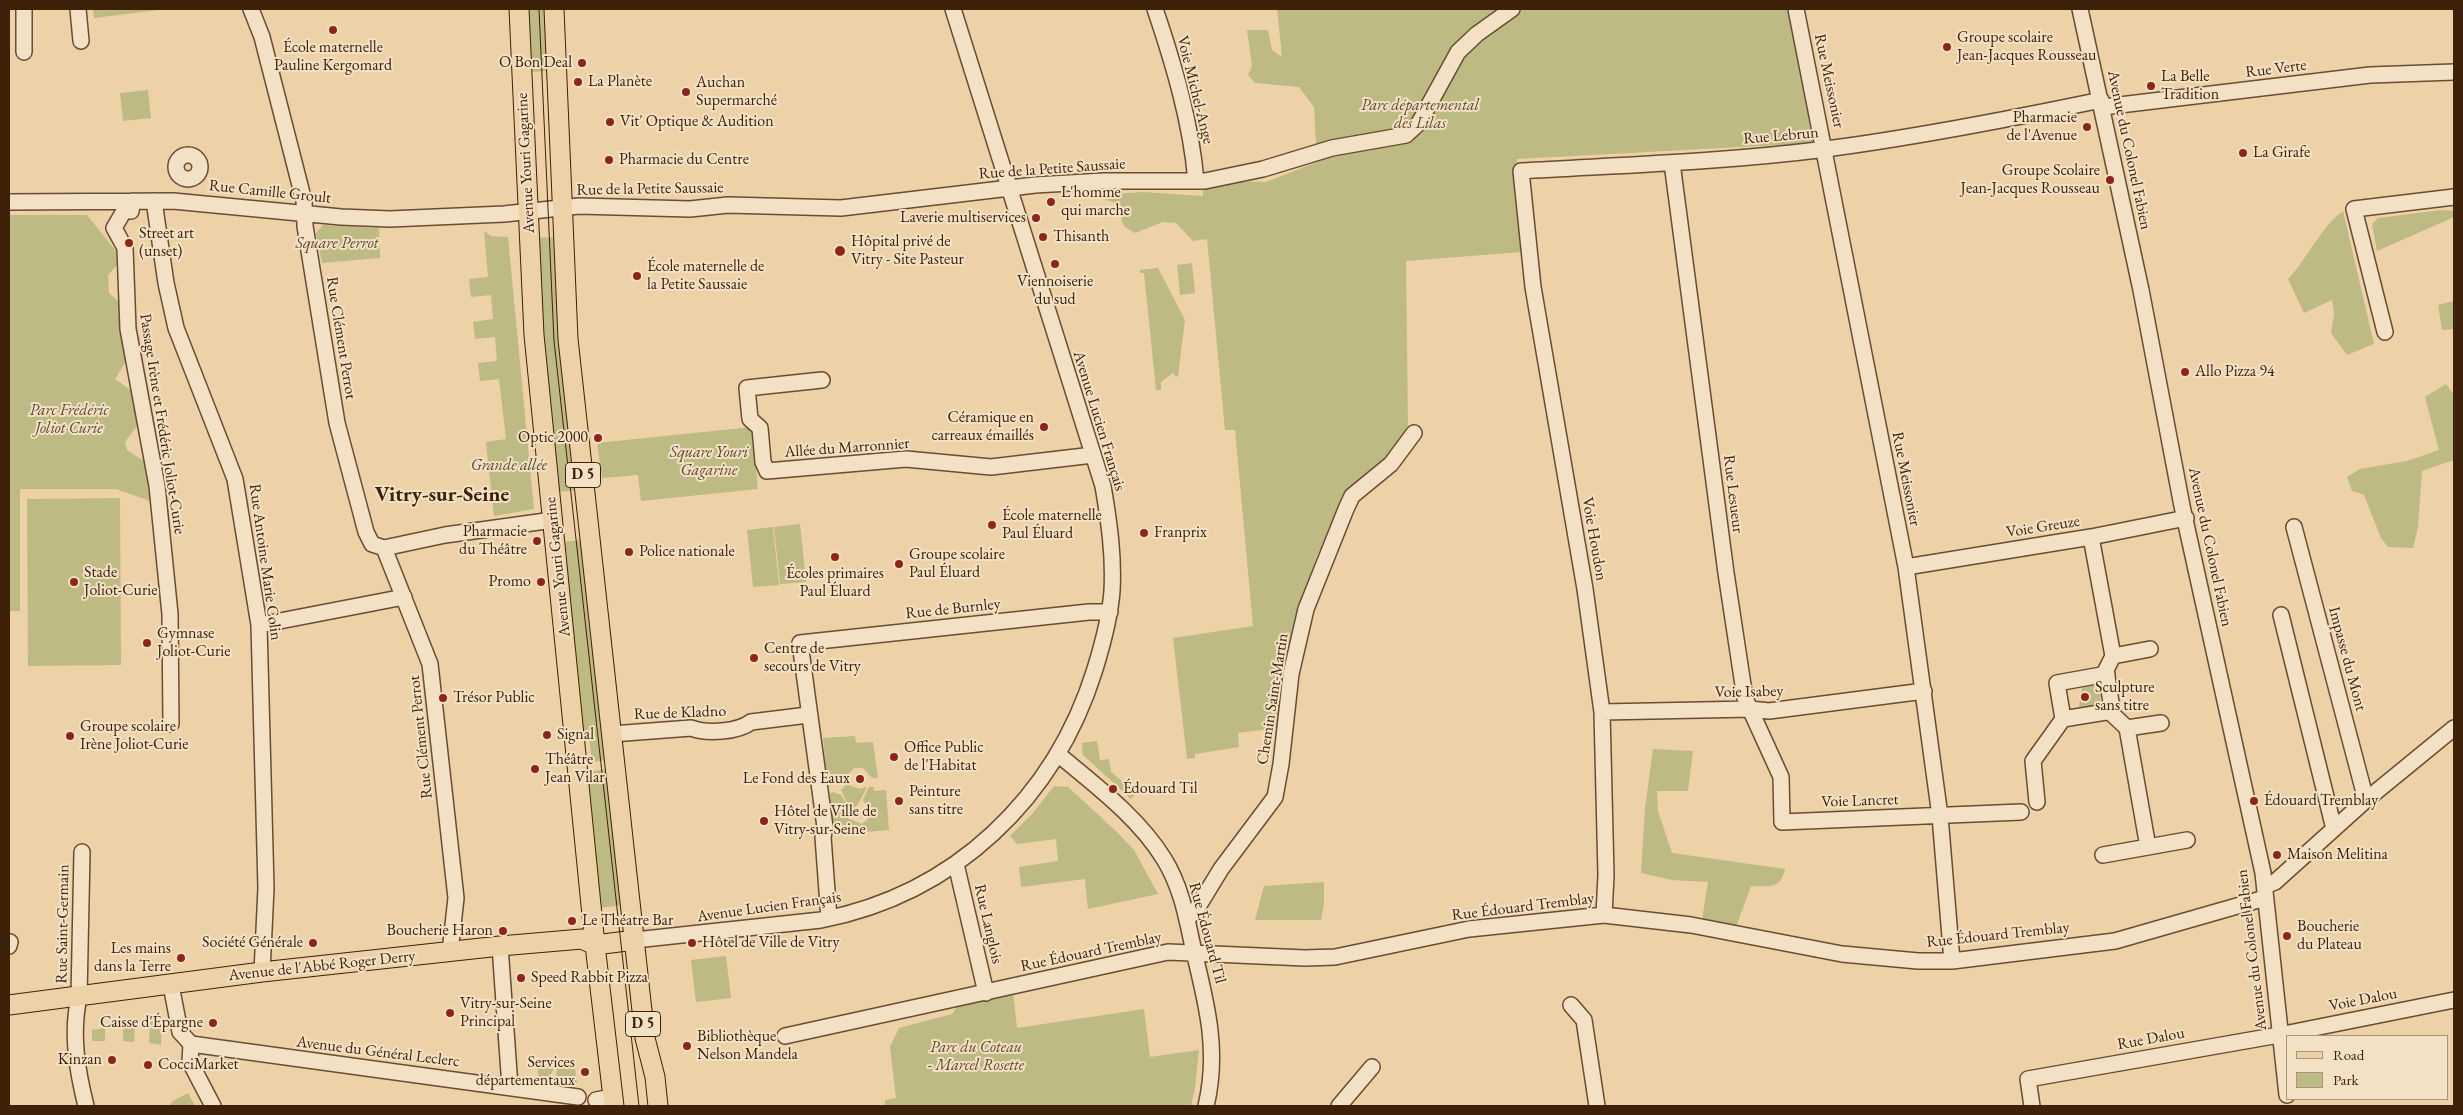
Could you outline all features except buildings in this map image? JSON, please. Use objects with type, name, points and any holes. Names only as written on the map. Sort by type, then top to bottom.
[{"type":"main road","name":"Avenue Youri Gagarine","points":[[519,9],[534,335],[595,945]]},
{"type":"main road","name":"Avenue Youri Gagarine","points":[[554,9],[568,339],[635,940]]},
{"type":"main road","name":"Avenue de l'Abbé Roger Derry","points":[[9,1005],[262,972],[500,946],[582,939],[595,945],[635,940]]},
{"type":"main road","name":"D 5","points":[[635,940],[645,1038],[655,1077],[658,1106]]},
{"type":"main road","name":"D 5","points":[[595,945],[606,1101]]},
{"type":"street","points":[[24,9],[24,52]]},
{"type":"street","points":[[78,9],[81,41]]},
{"type":"street","points":[[251,9],[262,37],[304,201],[305,213]]},
{"type":"street","name":"Avenue Lucien Français","points":[[635,940],[829,918],[849,914],[900,896],[956,864],[992,835],[1035,790],[1059,755],[1089,688],[1105,637],[1110,612],[1113,553],[1103,486],[953,9]]},
{"type":"street","name":"Voie Michel-Ange","points":[[1155,9],[1182,99],[1194,158],[1196,181]]},
{"type":"street","name":"Rue de la Petite Saussaie","points":[[528,211],[579,206],[690,209],[728,205],[840,208],[1008,187],[1104,181],[1196,181],[1263,169],[1332,148],[1406,136],[1419,123],[1458,52],[1477,34],[1512,9]]},
{"type":"street","name":"Rue Meissonier","points":[[1796,9],[1906,567],[1940,816],[1952,961]]},
{"type":"street","name":"Avenue du Colonel Fabien","points":[[2080,9],[2102,104],[2186,518],[2265,892],[2286,1089]]},
{"type":"street","name":"Rue Verte","points":[[2102,104],[2370,75],[2454,72]]},
{"type":"street","name":"Rue Lebrun","points":[[1521,171],[1672,163],[1825,149],[2102,104]]},
{"type":"street","name":"Rue Lesueur","points":[[1672,163],[1726,573],[1745,698],[1781,777],[1782,822]]},
{"type":"street","name":"Voie Houdon","points":[[1521,171],[1532,287],[1585,589],[1602,712],[1604,915]]},
{"type":"street","points":[[173,201],[185,179]]},
{"type":"street","points":[[2385,332],[2354,209],[2454,197]]},
{"type":"street","name":"Passage Irène et Frédéric Joliot-Curie","points":[[133,201],[131,211],[124,211],[114,228],[125,248],[128,329],[157,486],[170,614],[172,724]]},
{"type":"street","name":"Rue Antoine Marie Colin","points":[[154,201],[166,284],[176,328],[235,479],[259,625],[266,888],[262,972]]},
{"type":"street","name":"Rue Camille Groult","points":[[9,202],[173,201],[390,219],[528,211]]},
{"type":"street","name":"Rue Clément Perrot","points":[[305,213],[305,226],[336,423],[370,542],[384,548],[430,664],[456,898],[450,952]]},
{"type":"street","name":"Allée du Marronnier","points":[[822,380],[747,388],[750,419],[760,428],[763,462],[767,471],[906,459],[991,466],[1093,455]]},
{"type":"street","name":"Chemin Saint-Martin","points":[[1188,918],[1196,910],[1221,869],[1275,797],[1281,764],[1291,674],[1306,609],[1352,496],[1391,464],[1414,433]]},
{"type":"street","name":"Voie Greuze","points":[[1906,567],[2091,537],[2186,518]]},
{"type":"street","points":[[384,548],[446,535],[553,520]]},
{"type":"street","name":"Impasse du Mont","points":[[2294,527],[2366,800]]},
{"type":"street","points":[[2091,537],[2113,656],[2106,674],[2112,711],[2113,715],[2127,728],[2148,847]]},
{"type":"street","points":[[259,625],[404,597]]},
{"type":"street","name":"Rue de Burnley","points":[[808,715],[800,642],[1089,612],[1110,612]]},
{"type":"street","points":[[2281,615],[2334,829]]},
{"type":"street","points":[[2113,656],[2150,650]]},
{"type":"street","points":[[2037,802],[2033,761],[2063,719],[2057,682],[2106,674]]},
{"type":"street","name":"Voie Isabey","points":[[1602,712],[1750,709],[1770,711],[1924,691]]},
{"type":"street","points":[[2063,719],[2112,711]]},
{"type":"street","points":[[808,715],[825,827],[823,838],[829,918]]},
{"type":"street","name":"Rue de Kladno","points":[[612,734],[691,728],[700,732],[744,728],[751,722],[808,715]]},
{"type":"street","points":[[2127,728],[2161,723]]},
{"type":"street","name":"Rue Édouard Tremblay","points":[[785,1036],[1168,952],[1305,958],[1335,956],[1468,929],[1604,915],[1691,925],[1842,954],[1918,961],[1952,961],[2115,941],[2265,892],[2366,800],[2454,728]]},
{"type":"street","name":"Rue Édouard Til","points":[[1059,755],[1126,814],[1147,836],[1164,858],[1171,873],[1188,918],[1194,952],[1208,1007],[1212,1049],[1206,1106]]},
{"type":"street","name":"Voie Lancret","points":[[1782,822],[2021,812]]},
{"type":"street","points":[[2103,855],[2187,840]]},
{"type":"street","name":"Rue Saint-Germain","points":[[82,852],[79,997],[75,1016],[76,1056],[86,1106]]},
{"type":"street","name":"Rue Langlois","points":[[956,864],[986,993]]},
{"type":"street","points":[[500,946],[510,1087]]},
{"type":"street","points":[[170,985],[180,1032],[191,1044],[190,1062],[214,1106]]},
{"type":"street","name":"Voie Dalou","points":[[2279,1035],[2454,1000]]},
{"type":"street","points":[[1571,1004],[1584,1020],[1597,1106]]},
{"type":"street","name":"Rue Dalou","points":[[2032,1106],[2028,1079],[2279,1035]]},
{"type":"street","name":"Avenue du Général Leclerc","points":[[191,1044],[578,1097]]},
{"type":"street","points":[[1340,1106],[1372,1067]]},
{"type":"green space","points":[[93,9],[166,9],[94,18]]},
{"type":"green space","points":[[524,9],[548,9],[551,71],[527,72]]},
{"type":"green space","name":"Parc départemental des Lilas","points":[[1277,9],[1788,9],[1816,143],[1517,159],[1525,245],[1522,252],[1406,261],[1408,426],[1387,460],[1349,490],[1317,556],[1301,604],[1277,728],[1238,733],[1239,747],[1195,754],[1195,758],[1187,759],[1173,638],[1253,626],[1235,430],[1225,430],[1207,239],[1193,241],[1176,223],[1163,222],[1135,233],[1125,227],[1121,220],[1124,214],[1121,205],[1093,195],[1143,192],[1203,196],[1203,184],[1217,181],[1266,182],[1317,162],[1314,107],[1299,87],[1255,83],[1248,75],[1252,66],[1247,30],[1268,30],[1272,50],[1282,57]]},
{"type":"green space","points":[[148,90],[151,118],[123,121],[120,93]]},
{"type":"green space","points":[[2442,210],[2454,211],[2454,217],[2377,251],[2372,224],[2378,218]]},
{"type":"green space","points":[[2343,211],[2374,344],[2347,355],[2331,333],[2334,314],[2332,300],[2304,313],[2288,279],[2321,234]]},
{"type":"green space","name":"Parc Frédéric Joliot Curie","points":[[9,215],[87,215],[116,251],[117,265],[108,275],[109,293],[119,302],[126,361],[115,379],[132,391],[137,426],[125,442],[127,450],[144,461],[150,501],[116,489],[20,489],[20,611],[9,611]]},
{"type":"green space","name":"Square Perrot","points":[[323,225],[379,228],[380,258],[322,263],[316,233]]},
{"type":"green space","name":"Grande allée","points":[[484,231],[491,236],[508,237],[534,509],[494,516],[486,442],[506,439],[499,379],[480,381],[478,363],[497,361],[495,337],[475,339],[473,322],[493,319],[491,295],[471,297],[469,279],[488,277]]},
{"type":"green space","points":[[557,237],[579,490],[556,492],[535,238]]},
{"type":"green space","points":[[1192,263],[1195,293],[1180,295],[1177,265]]},
{"type":"green space","points":[[1158,268],[1185,320],[1178,376],[1176,377],[1173,373],[1161,382],[1161,390],[1156,390],[1144,273],[1140,273],[1140,270]]},
{"type":"green space","points":[[2454,301],[2454,329],[2442,330],[2438,305]]},
{"type":"green space","points":[[2446,384],[2454,395],[2454,460],[2422,471],[2418,527],[2413,548],[2388,547],[2381,538],[2364,495],[2352,491],[2347,477],[2360,469],[2407,461],[2439,450],[2425,397]]},
{"type":"green space","name":"Square Youri Gagarine","points":[[752,427],[758,489],[641,501],[638,475],[602,478],[597,443]]},
{"type":"green space","name":"Stade Joliot-Curie","points":[[120,498],[121,665],[28,666],[27,499]]},
{"type":"green space","points":[[800,524],[806,582],[780,584],[774,527]]},
{"type":"green space","points":[[773,527],[779,585],[753,587],[747,530]]},
{"type":"green space","points":[[584,540],[608,760],[592,762],[589,736],[580,737],[561,542]]},
{"type":"green space","points":[[2093,685],[2101,691],[2100,701],[2091,707],[2079,708],[2080,699],[2088,700],[2089,695],[2081,693],[2083,686]]},
{"type":"green space","points":[[855,736],[856,743],[873,742],[878,778],[872,778],[863,768],[854,768],[842,782],[832,782],[826,772],[823,738]]},
{"type":"green space","points":[[1097,741],[1100,760],[1109,759],[1111,772],[1136,793],[1131,799],[1083,755],[1082,743]]},
{"type":"green space","points":[[1653,749],[1693,751],[1688,791],[1657,791],[1658,811],[1672,853],[1785,869],[1783,876],[1777,884],[1751,886],[1736,927],[1702,920],[1708,882],[1672,880],[1641,873],[1645,808]]},
{"type":"green space","points":[[609,769],[624,905],[598,908],[585,772]]},
{"type":"green space","points":[[847,784],[859,789],[867,787],[852,813],[841,790]]},
{"type":"green space","points":[[1054,786],[1068,787],[1117,832],[1134,850],[1158,894],[1088,909],[1085,879],[1021,887],[1019,867],[1058,861],[1056,839],[1017,844],[1010,836],[1032,814]]},
{"type":"green space","points":[[869,787],[874,787],[874,791],[886,790],[889,830],[833,835],[829,794],[833,792],[841,795],[847,804],[849,819],[862,824],[868,819],[868,809],[863,800]]},
{"type":"green space","points":[[1324,882],[1324,904],[1321,920],[1255,920],[1264,886]]},
{"type":"green space","points":[[726,956],[731,998],[696,1002],[691,960]]},
{"type":"green space","name":"Parc du Coteau - Marcel Rosette","points":[[1013,992],[1017,1028],[1144,1009],[1150,1057],[1199,1050],[1191,1106],[885,1106],[885,1100],[896,1098],[890,1047],[899,1028],[952,1014],[960,1002]]},
{"type":"green space","points":[[162,1019],[161,1045],[149,1043],[150,1020]]},
{"type":"green space","points":[[135,1023],[134,1042],[123,1041],[123,1025]]},
{"type":"green space","points":[[105,1028],[105,1041],[92,1041],[92,1030]]},
{"type":"green space","points":[[574,1059],[577,1085],[556,1082],[557,1062],[549,1078],[539,1078],[537,1063]]},
{"type":"green space","points":[[188,1093],[195,1106],[169,1106],[173,1101]]},
{"type":"tram line","points":[[539,9],[554,341],[639,1106]]},
{"type":"place","name":"École maternelle Pauline Kergomard","points":[[333,30]]},
{"type":"place","name":"Groupe scolaire Jean-Jacques Rousseau","points":[[1947,47]]},
{"type":"place","name":"O Bon Deal","points":[[582,63]]},
{"type":"place","name":"La Planète","points":[[578,82]]},
{"type":"place","name":"La Belle Tradition","points":[[2151,86]]},
{"type":"place","name":"Auchan Supermarché","points":[[686,92]]},
{"type":"place","name":"Vit' Optique & Audition","points":[[610,122]]},
{"type":"place","name":"Pharmacie de l'Avenue","points":[[2087,127]]},
{"type":"place","name":"La Girafe","points":[[2243,153]]},
{"type":"place","name":"Pharmacie du Centre","points":[[609,160]]},
{"type":"place","name":"Groupe Scolaire Jean-Jacques Rousseau","points":[[2110,180]]},
{"type":"place","name":"L'homme qui marche","points":[[1051,202]]},
{"type":"place","name":"Laverie multiservices","points":[[1036,218]]},
{"type":"place","name":"Thisanth","points":[[1043,237]]},
{"type":"place","name":"Street art (unset)","points":[[129,243]]},
{"type":"place","name":"Hôpital privé de Vitry - Site Pasteur","points":[[840,251]]},
{"type":"place","name":"Viennoiserie du sud","points":[[1055,264]]},
{"type":"place","name":"École maternelle de la Petite Saussaie","points":[[637,276]]},
{"type":"place","name":"Allo Pizza 94","points":[[2185,372]]},
{"type":"place","name":"Céramique en carreaux émaillés","points":[[1044,427]]},
{"type":"place","name":"Optic 2000","points":[[598,438]]},
{"type":"place","name":"École maternelle Paul Éluard","points":[[992,525]]},
{"type":"place","name":"Franprix","points":[[1144,533]]},
{"type":"place","name":"Pharmacie du Théâtre","points":[[537,541]]},
{"type":"place","name":"Police nationale","points":[[629,552]]},
{"type":"place","name":"Écoles primaires Paul Éluard","points":[[835,557]]},
{"type":"place","name":"Groupe scolaire Paul Éluard","points":[[899,564]]},
{"type":"place","name":"Stade Joliot-Curie","points":[[74,582]]},
{"type":"place","name":"Promo","points":[[541,582]]},
{"type":"place","name":"Gymnase Joliot-Curie","points":[[147,643]]},
{"type":"place","name":"Centre de secours de Vitry","points":[[754,658]]},
{"type":"place","name":"Sculpture sans titre","points":[[2085,697]]},
{"type":"place","name":"Trésor Public","points":[[443,698]]},
{"type":"place","name":"Signal","points":[[547,735]]},
{"type":"place","name":"Groupe scolaire Irène Joliot-Curie","points":[[70,736]]},
{"type":"place","name":"Office Public de l'Habitat","points":[[894,757]]},
{"type":"place","name":"Théâtre Jean Vilar","points":[[535,769]]},
{"type":"place","name":"Le Fond des Eaux","points":[[860,779]]},
{"type":"place","name":"Édouard Til","points":[[1113,789]]},
{"type":"place","name":"Peinture sans titre","points":[[899,801]]},
{"type":"place","name":"Édouard Tremblay","points":[[2254,801]]},
{"type":"place","name":"Hôtel de Ville de Vitry-sur-Seine","points":[[764,821]]},
{"type":"place","name":"Maison Melitina","points":[[2277,855]]},
{"type":"place","name":"Le Théatre Bar","points":[[572,921]]},
{"type":"place","name":"Boucherie Haron","points":[[503,931]]},
{"type":"place","name":"Boucherie du Plateau","points":[[2287,936]]},
{"type":"place","name":"Société Générale","points":[[313,943]]},
{"type":"place","name":"Hôtel de Ville de Vitry","points":[[692,943]]},
{"type":"place","name":"Les mains dans la Terre","points":[[181,958]]},
{"type":"place","name":"Speed Rabbit Pizza","points":[[521,978]]},
{"type":"place","name":"Vitry-sur-Seine Principal","points":[[450,1013]]},
{"type":"place","name":"Caisse d'Épargne","points":[[213,1023]]},
{"type":"place","name":"Bibliothèque Nelson Mandela","points":[[687,1046]]},
{"type":"place","name":"Kinzan","points":[[112,1060]]},
{"type":"place","name":"CocciMarket","points":[[148,1065]]},
{"type":"place","name":"Services départementaux","points":[[585,1072]]},
{"type":"district","name":"Vitry-sur-Seine","points":[[442,495]]}]
